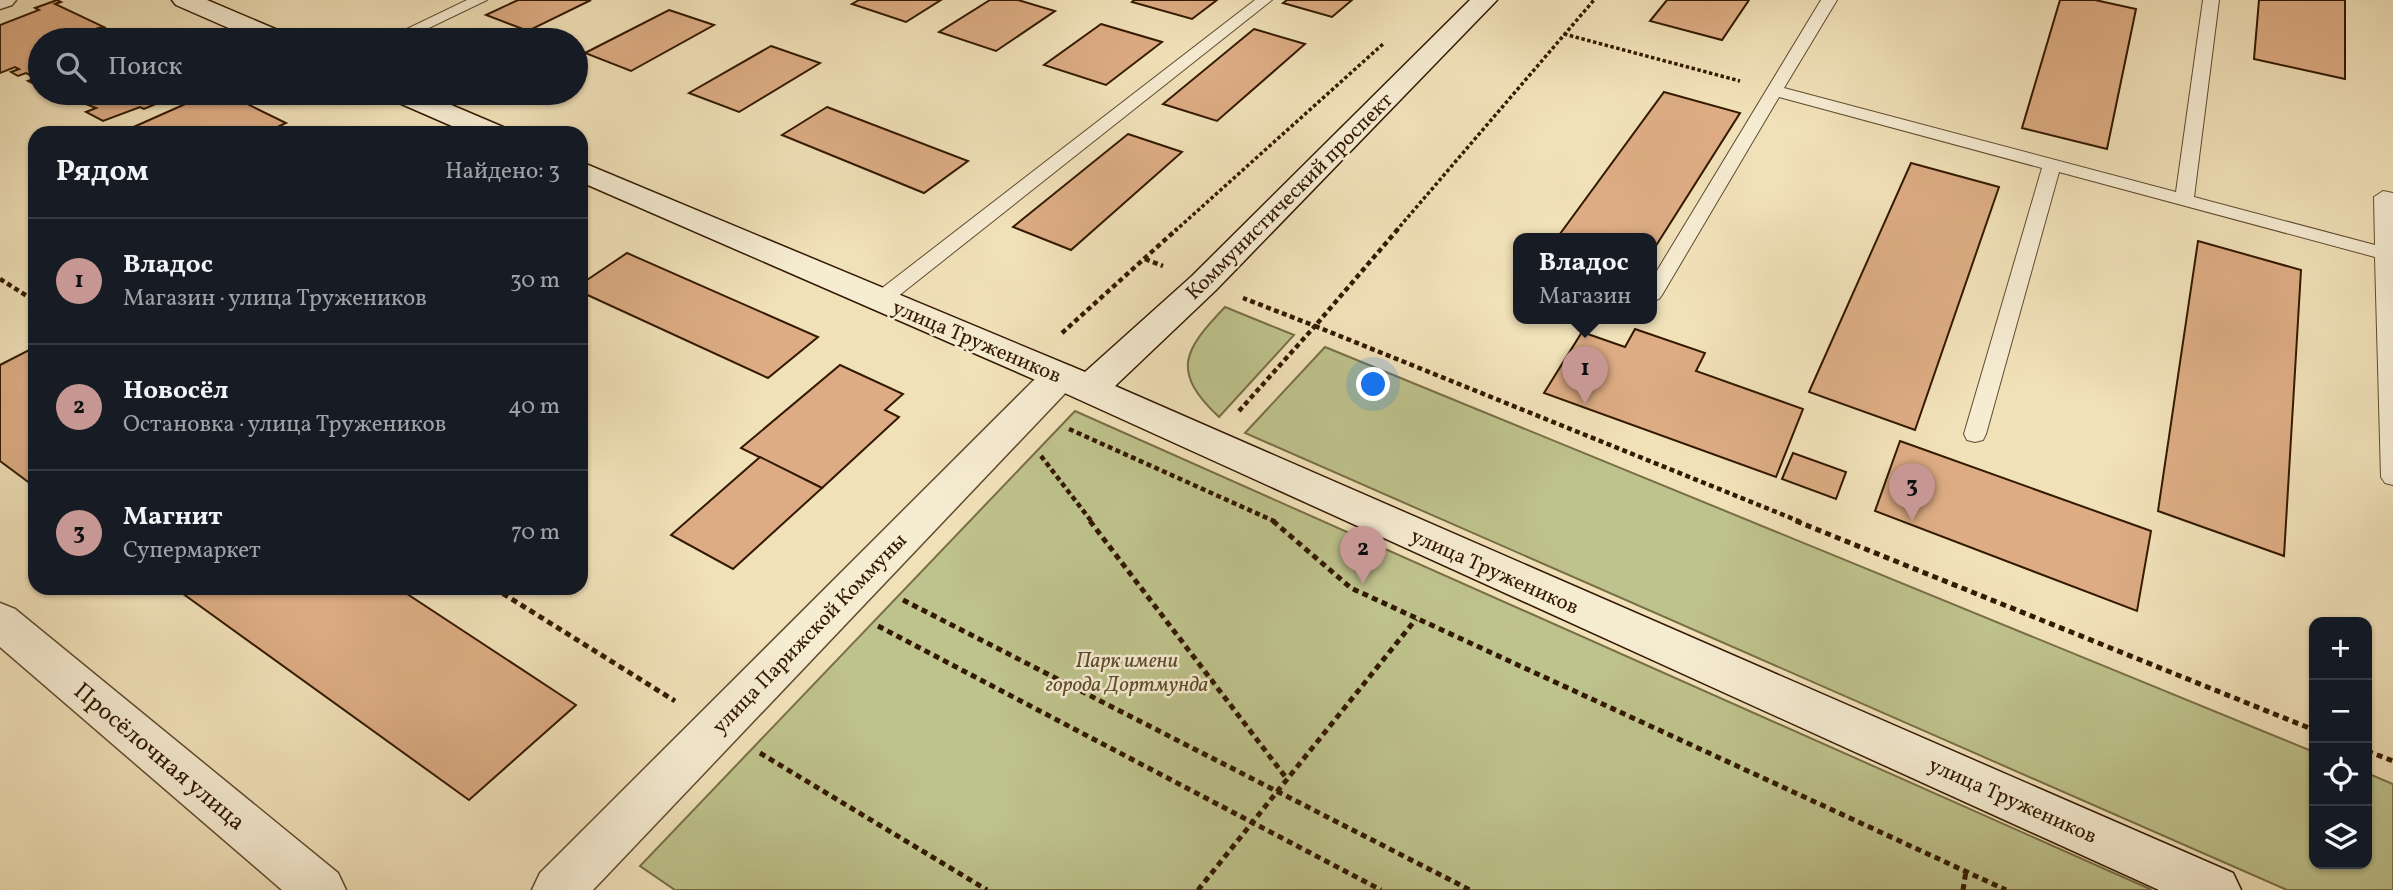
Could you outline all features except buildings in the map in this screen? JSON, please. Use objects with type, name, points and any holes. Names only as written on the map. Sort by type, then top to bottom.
[{"type":"street","points":[[185,0],[250,28]]},
{"type":"street","name":"Коммунистический проспект","points":[[1059,376],[1204,283],[1484,0]]},
{"type":"street","points":[[428,105],[478,126]]},
{"type":"street","name":"улица Тружеников","points":[[588,174],[1059,376],[2215,890]]},
{"type":"street","name":"улица Парижской Коммуны","points":[[558,890],[850,592],[1026,423],[1059,376]]},
{"type":"street","name":"Просёлочная улица","points":[[0,621],[320,890]]},
{"type":"lane","points":[[418,28],[479,0]]},
{"type":"lane","points":[[880,300],[1264,0]]},
{"type":"lane","points":[[1657,285],[1829,0]]},
{"type":"lane","points":[[2184,200],[2211,0]]},
{"type":"lane","points":[[1775,91],[2386,254]]},
{"type":"lane","points":[[1976,433],[2052,164]]},
{"type":"lane","points":[[2393,199],[2383,197],[2393,477]]},
{"type":"path","points":[[1211,443],[1315,326],[1594,0]]},
{"type":"path","points":[[1564,34],[1775,91]]},
{"type":"path","points":[[1059,376],[1391,37]]},
{"type":"path","points":[[0,279],[28,297]]},
{"type":"path","points":[[1315,326],[2309,728]]},
{"type":"path","points":[[1287,779],[1026,436],[1026,423],[1062,426],[1276,522],[1352,588],[2006,890]]},
{"type":"path","points":[[850,592],[1278,791],[1470,890]]},
{"type":"path","points":[[850,592],[1252,822],[1381,890]]},
{"type":"path","points":[[1198,890],[1416,619]]},
{"type":"path","points":[[2372,753],[2393,761]]},
{"type":"path","points":[[1963,890],[1966,872]]},
{"type":"green space","points":[[1225,307],[1294,335],[1219,417],[1194,386],[1188,361],[1200,336]]},
{"type":"green space","points":[[1325,347],[2309,750],[2309,869],[2372,869],[2372,775],[2393,784],[2393,890],[2287,890],[1245,433]]},
{"type":"green space","name":"Парк имени города Дортмунда","points":[[1075,411],[2152,890],[675,890],[640,866]]},
{"type":"place","name":"Владос","points":[[1585,404]]},
{"type":"place","name":"Магнит","points":[[1912,521]]},
{"type":"place","name":"Новосёл","points":[[1363,584]]}]
